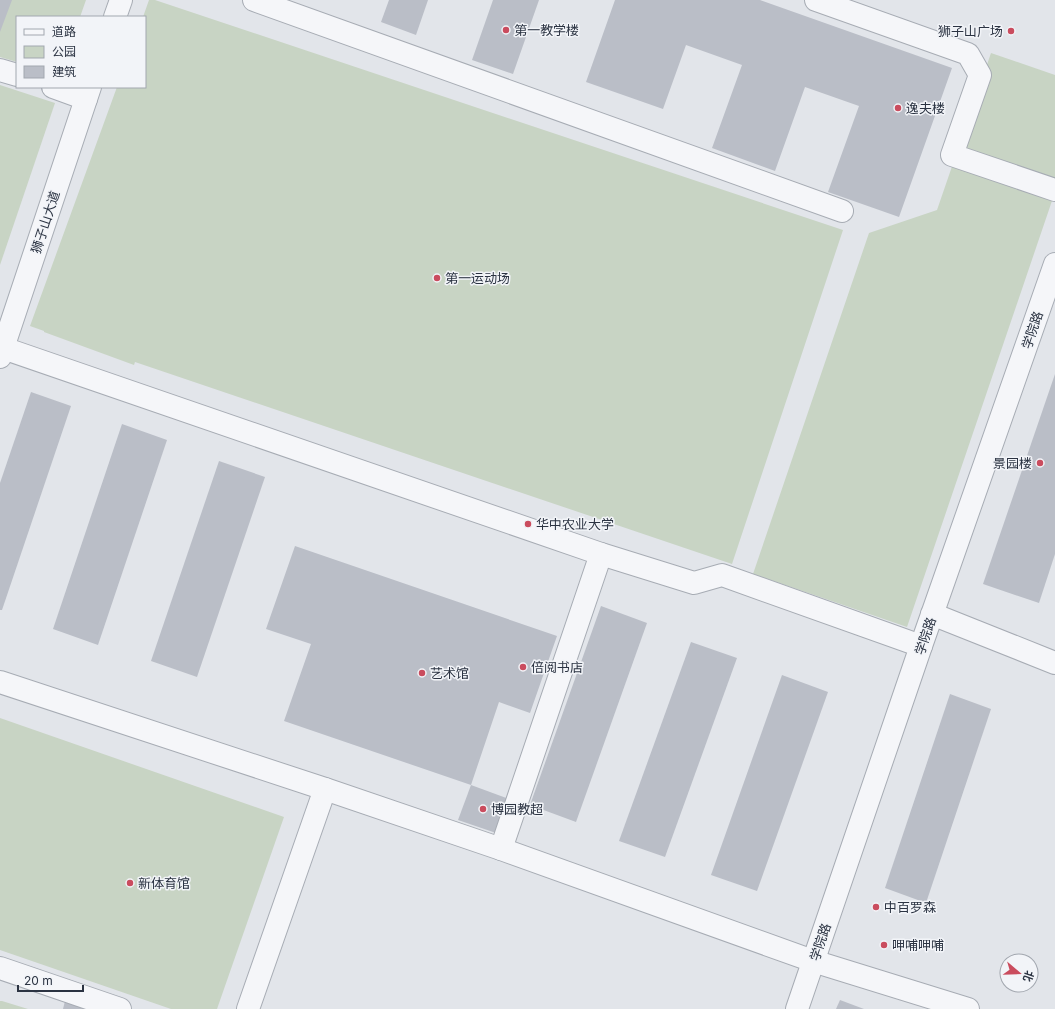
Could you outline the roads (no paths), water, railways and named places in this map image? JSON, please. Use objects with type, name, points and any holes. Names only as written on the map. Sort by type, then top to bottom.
[{"type":"street","points":[[115,16],[121,0]]},
{"type":"street","points":[[254,0],[842,211]]},
{"type":"street","points":[[816,0],[968,54],[980,75],[952,155],[1055,190]]},
{"type":"street","points":[[0,70],[16,75]]},
{"type":"street","points":[[59,88],[88,93]]},
{"type":"street","name":"狮子山大道","points":[[2,353],[88,93]]},
{"type":"street","name":"学院路","points":[[797,1009],[932,614],[1055,264]]},
{"type":"street","points":[[2,353],[601,554],[694,583],[722,575],[921,646]]},
{"type":"street","points":[[501,849],[601,554]]},
{"type":"street","points":[[932,614],[1055,663]]},
{"type":"street","points":[[0,682],[325,789],[501,849],[813,961],[968,1009]]},
{"type":"street","points":[[248,1009],[325,789]]},
{"type":"street","points":[[0,968],[120,1009]]},
{"type":"place","name":"第一教学楼","points":[[506,30]]},
{"type":"place","name":"狮子山广场","points":[[1011,31]]},
{"type":"place","name":"逸夫楼","points":[[898,108]]},
{"type":"place","name":"第一运动场","points":[[437,278]]},
{"type":"place","name":"景园楼","points":[[1040,463]]},
{"type":"place","name":"华中农业大学","points":[[528,524]]},
{"type":"place","name":"倍阅书店","points":[[523,667]]},
{"type":"place","name":"艺术馆","points":[[422,673]]},
{"type":"place","name":"博园教超","points":[[483,809]]},
{"type":"place","name":"新体育馆","points":[[130,883]]},
{"type":"place","name":"中百罗森","points":[[876,907]]},
{"type":"place","name":"呷哺呷哺","points":[[884,945]]}]
